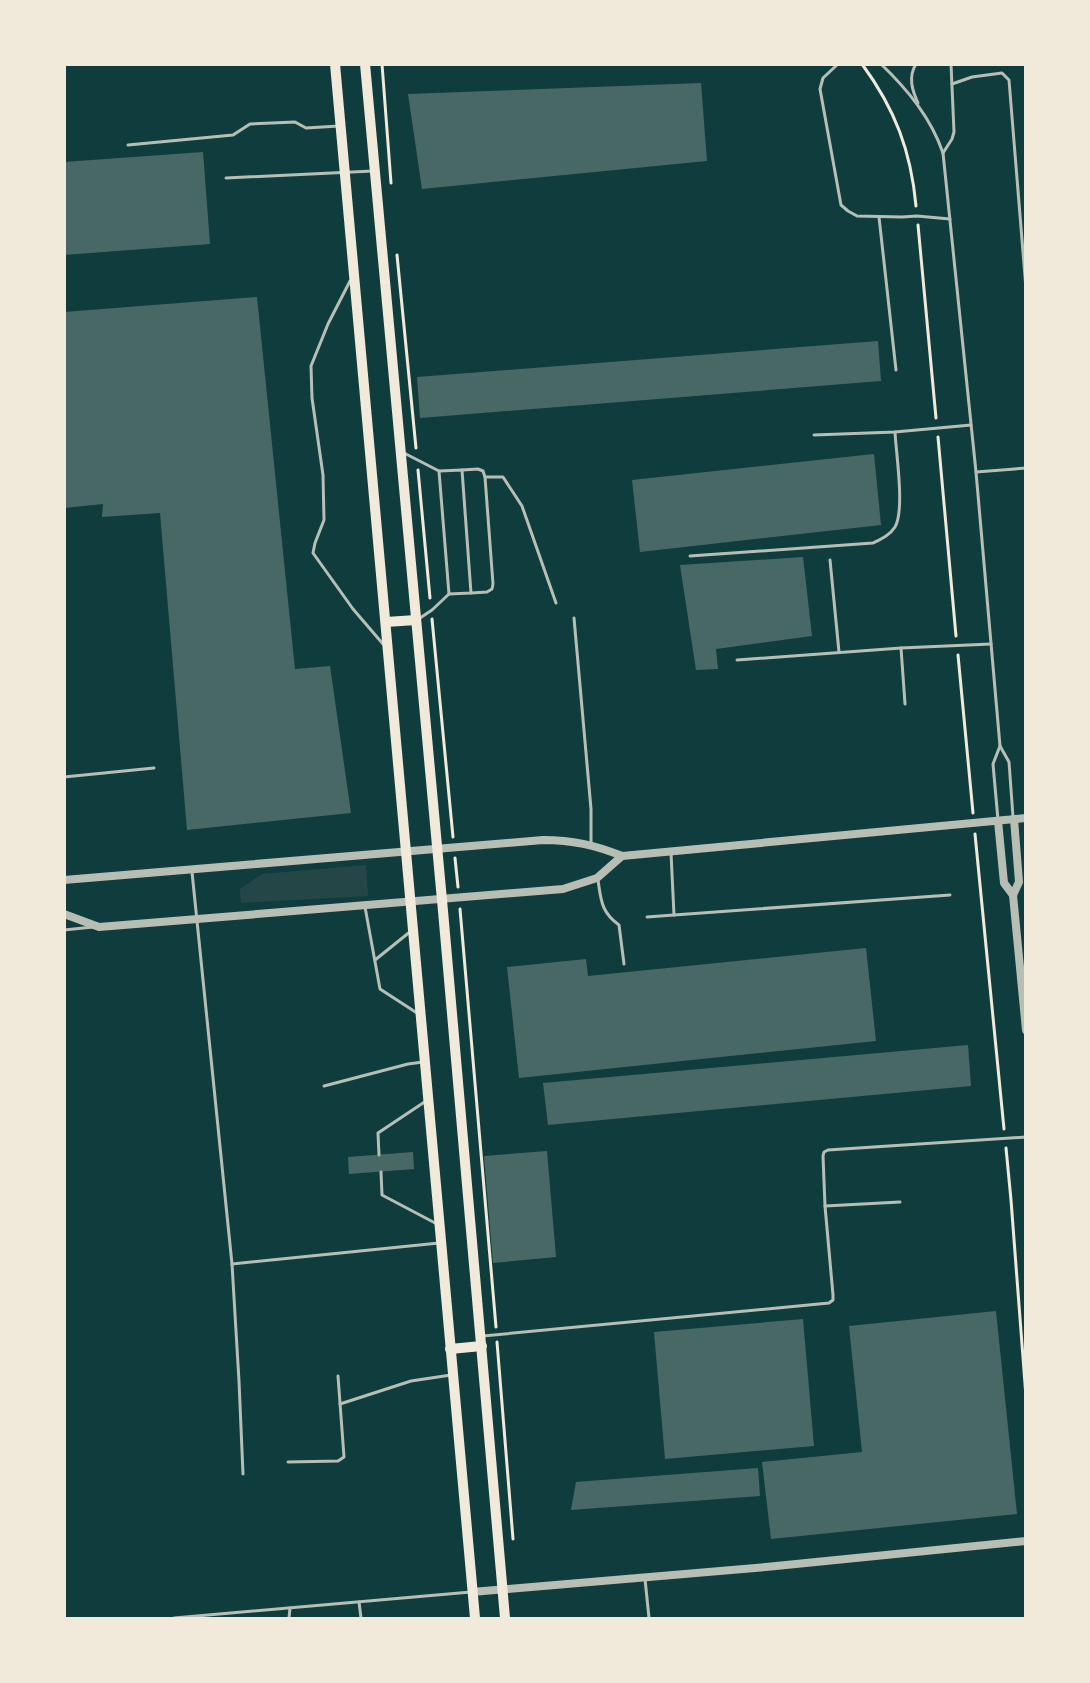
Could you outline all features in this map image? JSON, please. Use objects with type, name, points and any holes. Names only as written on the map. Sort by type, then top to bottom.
[{"type":"main road","points":[[335,64],[474,1618]]},
{"type":"main road","points":[[365,64],[505,1618]]},
{"type":"main road","points":[[386,622],[416,620]]},
{"type":"main road","points":[[450,1349],[481,1341]]},
{"type":"street","points":[[64,880],[543,840],[566,840],[622,856],[1026,818]]},
{"type":"street","points":[[1014,819],[1019,882],[1013,895],[1026,1030]]},
{"type":"street","points":[[998,821],[1004,883],[1013,895]]},
{"type":"street","points":[[64,914],[99,927],[563,889],[597,879],[622,856]]},
{"type":"street","points":[[472,1592],[1026,1541]]},
{"type":"lane","points":[[838,64],[823,78],[820,89],[841,205],[857,216],[917,216],[950,219]]},
{"type":"lane","points":[[881,64],[920,107]]},
{"type":"lane","points":[[916,64],[912,70],[913,92],[937,136],[943,153],[976,472],[1000,746],[1009,762],[1014,819]]},
{"type":"lane","points":[[943,153],[954,132],[951,64]]},
{"type":"lane","points":[[952,84],[972,77],[1002,73],[1009,80],[1026,289]]},
{"type":"lane","points":[[128,145],[233,135],[250,124],[295,122],[306,128],[341,126]]},
{"type":"lane","points":[[226,178],[374,171]]},
{"type":"lane","points":[[879,217],[896,370]]},
{"type":"lane","points":[[354,274],[328,324],[311,366],[312,398],[323,475],[324,520],[313,554],[353,609],[388,651]]},
{"type":"lane","points":[[814,435],[895,432],[971,425]]},
{"type":"lane","points":[[690,556],[873,543],[888,536],[896,526],[900,511],[895,432]]},
{"type":"lane","points":[[400,451],[439,471],[478,469],[483,471],[485,477],[492,590],[449,594],[432,610],[416,620]]},
{"type":"lane","points":[[976,472],[1026,468]]},
{"type":"lane","points":[[462,470],[471,593]]},
{"type":"lane","points":[[439,471],[449,594]]},
{"type":"lane","points":[[485,477],[503,477],[522,506],[555,603]]},
{"type":"lane","points":[[830,560],[839,652]]},
{"type":"lane","points":[[574,618],[591,809],[591,846]]},
{"type":"lane","points":[[738,660],[991,644]]},
{"type":"lane","points":[[901,648],[905,704]]},
{"type":"lane","points":[[998,821],[993,764],[1000,746]]},
{"type":"lane","points":[[64,777],[154,768]]},
{"type":"lane","points":[[671,852],[674,915]]},
{"type":"lane","points":[[191,870],[232,1264],[243,1473]]},
{"type":"lane","points":[[597,879],[603,907],[607,915],[618,925],[624,964]]},
{"type":"lane","points":[[647,917],[950,895]]},
{"type":"lane","points":[[365,905],[380,989],[420,1015]]},
{"type":"lane","points":[[64,930],[99,927]]},
{"type":"lane","points":[[375,960],[413,930]]},
{"type":"lane","points":[[324,1086],[424,1062]]},
{"type":"lane","points":[[379,1155],[378,1133],[428,1100]]},
{"type":"lane","points":[[481,1341],[829,1303],[833,1300],[833,1295],[825,1206],[824,1152],[1026,1137]]},
{"type":"lane","points":[[381,1172],[382,1194],[439,1225]]},
{"type":"lane","points":[[825,1206],[900,1202]]},
{"type":"lane","points":[[232,1264],[441,1243]]},
{"type":"lane","points":[[340,1404],[411,1381],[453,1375]]},
{"type":"lane","points":[[288,1462],[342,1460],[344,1457],[338,1376]]},
{"type":"lane","points":[[645,1577],[649,1618]]},
{"type":"lane","points":[[174,1618],[472,1592]]},
{"type":"lane","points":[[359,1602],[361,1618]]},
{"type":"lane","points":[[289,1618],[290,1608]]},
{"type":"path","points":[[862,64],[880,90],[896,121],[908,153],[914,182],[1011,1200],[1026,1397]]},
{"type":"shaded area","points":[[366,865],[368,896],[241,903],[240,889],[262,874]]},
{"type":"building","points":[[701,83],[707,161],[422,189],[408,94]]},
{"type":"building","points":[[203,152],[210,244],[64,255],[64,162]]},
{"type":"building","points":[[257,297],[295,669],[330,666],[351,813],[187,830],[160,513],[102,517],[103,504],[64,508],[64,312]]},
{"type":"building","points":[[878,341],[881,381],[420,418],[417,377]]},
{"type":"building","points":[[874,454],[881,525],[640,552],[632,480]]},
{"type":"building","points":[[803,557],[812,636],[716,649],[718,669],[696,670],[680,565]]},
{"type":"building","points":[[866,948],[876,1041],[519,1078],[507,967],[586,959],[588,976]]},
{"type":"building","points":[[968,1045],[971,1086],[548,1125],[543,1083]]},
{"type":"building","points":[[547,1151],[556,1257],[493,1263],[484,1156]]},
{"type":"building","points":[[413,1152],[414,1169],[349,1174],[348,1157]]},
{"type":"building","points":[[996,1311],[1017,1514],[771,1539],[762,1462],[862,1452],[849,1326]]},
{"type":"building","points":[[803,1319],[814,1446],[665,1459],[654,1332]]},
{"type":"building","points":[[758,1468],[760,1496],[571,1510],[576,1482]]}]
